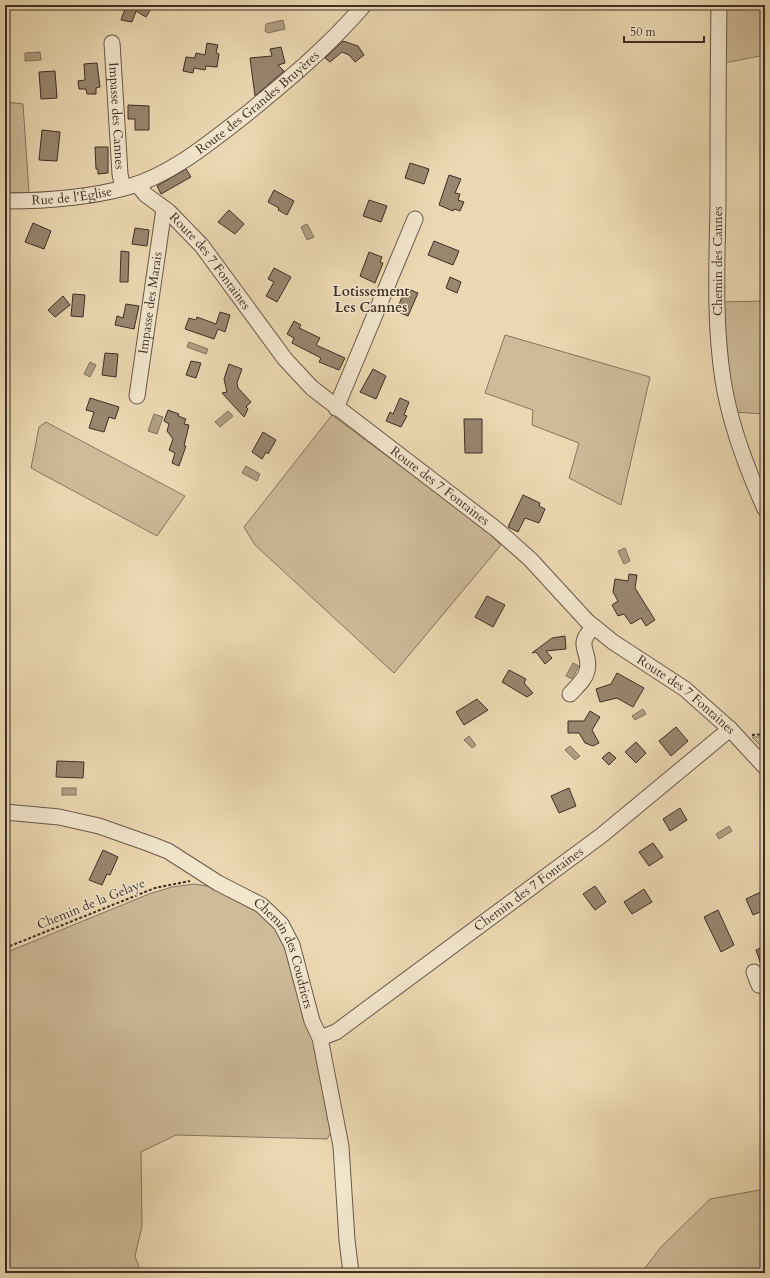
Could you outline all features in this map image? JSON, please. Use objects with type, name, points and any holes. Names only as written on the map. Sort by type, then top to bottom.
[{"type":"street","name":"Route des Grandes Bruyères","points":[[130,186],[155,176],[209,143],[282,85],[333,39],[364,5]]},
{"type":"street","name":"Chemin des Cannes","points":[[719,5],[716,294],[718,343],[723,380],[734,428],[744,458],[765,509]]},
{"type":"street","name":"Impasse des Cannes","points":[[112,43],[120,174],[130,186]]},
{"type":"street","name":"Rue de l'Église","points":[[5,201],[60,200],[130,186]]},
{"type":"street","name":"Route des 7 Fontaines","points":[[130,186],[146,195],[188,230],[202,246],[285,359],[312,388],[336,408],[496,529],[530,559],[594,627],[613,642],[685,689],[730,729],[765,767]]},
{"type":"street","name":"Impasse des Marais","points":[[137,396],[164,209]]},
{"type":"street","points":[[336,408],[416,219]]},
{"type":"street","points":[[570,694],[586,673],[588,662],[583,643],[587,633],[594,627]]},
{"type":"street","name":"Chemin des 7 Fontaines","points":[[320,1038],[336,1032],[602,835],[730,729]]},
{"type":"street","name":"Chemin des Coudriers","points":[[5,812],[59,817],[99,826],[126,834],[168,851],[218,883],[261,905],[281,924],[289,938],[312,1021],[320,1038],[341,1146],[347,1240],[351,1273]]},
{"type":"street","points":[[754,972],[759,985],[765,986]]},
{"type":"path","name":"Chemin de la Gelaye","points":[[5,948],[155,888],[184,881]]},
{"type":"shaded area","points":[[724,5],[765,5],[765,55],[724,63]]},
{"type":"shaded area","points":[[283,20],[285,29],[268,33],[265,31],[266,24]]},
{"type":"shaded area","points":[[40,52],[41,60],[25,61],[25,53]]},
{"type":"shaded area","points":[[5,102],[23,104],[29,193],[5,192]]},
{"type":"shaded area","points":[[307,224],[314,237],[307,240],[301,227]]},
{"type":"shaded area","points":[[765,301],[765,414],[734,412],[726,379],[721,302]]},
{"type":"shaded area","points":[[505,335],[650,377],[621,505],[569,478],[579,443],[532,425],[533,410],[485,393]]},
{"type":"shaded area","points":[[189,342],[208,349],[206,354],[187,347]]},
{"type":"shaded area","points":[[90,362],[96,365],[90,377],[84,374]]},
{"type":"shaded area","points":[[228,411],[233,416],[220,427],[215,422]]},
{"type":"shaded area","points":[[154,414],[163,417],[157,434],[148,431]]},
{"type":"shaded area","points":[[332,415],[480,525],[501,545],[394,673],[255,545],[244,527]]},
{"type":"shaded area","points":[[46,422],[185,496],[157,536],[31,468],[39,427]]},
{"type":"shaded area","points":[[246,466],[260,474],[257,481],[242,473]]},
{"type":"shaded area","points":[[625,548],[630,561],[624,564],[618,551]]},
{"type":"shaded area","points":[[573,663],[579,666],[572,679],[566,676]]},
{"type":"shaded area","points":[[643,709],[646,714],[635,720],[632,716]]},
{"type":"shaded area","points":[[469,736],[476,745],[472,748],[464,740]]},
{"type":"shaded area","points":[[752,737],[765,737],[765,751],[764,749]]},
{"type":"shaded area","points":[[570,746],[580,756],[575,760],[565,750]]},
{"type":"shaded area","points":[[62,788],[76,788],[76,795],[62,795]]},
{"type":"shaded area","points":[[729,826],[732,831],[719,839],[716,834]]},
{"type":"shaded area","points":[[195,884],[212,887],[260,911],[280,931],[313,1037],[332,1131],[327,1139],[176,1135],[141,1152],[142,1226],[135,1256],[141,1273],[5,1273],[5,953],[149,894],[172,887]]},
{"type":"shaded area","points":[[765,1189],[765,1273],[641,1273],[661,1247],[710,1199]]},
{"type":"building","points":[[124,5],[153,5],[146,17],[136,11],[132,22],[121,20],[126,6]]},
{"type":"building","points":[[343,41],[358,46],[364,55],[355,62],[349,55],[342,52],[330,62],[325,58]]},
{"type":"building","points":[[207,43],[218,45],[216,53],[219,54],[217,67],[206,66],[205,70],[194,68],[193,73],[183,71],[186,57],[195,58],[196,53],[205,55]]},
{"type":"building","points":[[281,47],[285,63],[278,65],[284,71],[255,96],[250,58],[272,56],[270,49]]},
{"type":"building","points":[[97,63],[100,87],[96,88],[96,94],[87,94],[86,89],[79,89],[78,81],[85,80],[84,64]]},
{"type":"building","points":[[55,71],[57,98],[41,99],[39,72]]},
{"type":"building","points":[[128,105],[149,106],[149,130],[135,130],[135,119],[128,119]]},
{"type":"building","points":[[42,130],[60,132],[57,161],[39,160]]},
{"type":"building","points":[[95,147],[108,147],[108,173],[98,174],[98,169],[96,169]]},
{"type":"building","points":[[410,163],[429,169],[424,184],[405,178]]},
{"type":"building","points":[[186,169],[191,177],[161,194],[157,186]]},
{"type":"building","points":[[449,175],[461,179],[455,193],[460,194],[458,200],[464,202],[460,211],[454,209],[453,211],[439,205]]},
{"type":"building","points":[[274,190],[294,201],[287,215],[278,210],[279,208],[268,202]]},
{"type":"building","points":[[369,200],[387,206],[381,222],[363,216]]},
{"type":"building","points":[[229,210],[244,224],[235,234],[218,222]]},
{"type":"building","points":[[33,223],[51,231],[44,249],[25,242]]},
{"type":"building","points":[[135,228],[149,230],[147,246],[132,244]]},
{"type":"building","points":[[434,241],[459,251],[453,265],[428,255]]},
{"type":"building","points":[[121,251],[129,252],[128,282],[120,282]]},
{"type":"building","points":[[369,252],[382,257],[380,262],[383,263],[375,283],[360,276]]},
{"type":"building","points":[[274,268],[291,277],[277,302],[266,296],[274,282],[268,279]]},
{"type":"building","points":[[450,277],[461,282],[457,293],[446,288]]},
{"type":"building","points":[[406,288],[418,293],[408,316],[396,311]]},
{"type":"building","points":[[73,294],[85,295],[83,317],[71,316]]},
{"type":"building","points":[[63,296],[70,305],[55,317],[48,310]]},
{"type":"building","points":[[126,304],[139,306],[134,329],[115,325],[117,316],[123,318]]},
{"type":"building","points":[[220,312],[230,315],[225,332],[218,329],[214,339],[185,329],[189,318],[196,320],[197,317],[216,324]]},
{"type":"building","points":[[294,321],[301,325],[299,328],[320,338],[316,345],[345,358],[339,370],[319,362],[321,358],[292,343],[294,338],[287,334]]},
{"type":"building","points":[[105,353],[118,354],[116,377],[102,375]]},
{"type":"building","points":[[191,361],[201,363],[196,378],[186,375]]},
{"type":"building","points":[[229,364],[242,369],[237,383],[238,388],[251,402],[246,407],[248,409],[244,417],[222,393],[227,392],[224,379]]},
{"type":"building","points":[[373,369],[386,376],[376,399],[360,392]]},
{"type":"building","points":[[90,398],[119,407],[115,419],[109,417],[104,432],[89,428],[94,412],[86,410]]},
{"type":"building","points":[[400,398],[409,402],[404,415],[407,416],[401,427],[386,421],[390,412],[393,414]]},
{"type":"building","points":[[168,410],[179,414],[178,416],[186,419],[184,424],[189,425],[184,446],[186,446],[179,466],[172,463],[175,453],[169,450],[173,439],[167,431],[169,424],[164,421]]},
{"type":"building","points":[[464,419],[482,419],[482,453],[465,453]]},
{"type":"building","points":[[263,432],[276,440],[268,454],[266,452],[262,459],[252,452]]},
{"type":"building","points":[[523,495],[540,503],[539,506],[545,509],[539,523],[525,518],[518,532],[508,527]]},
{"type":"building","points":[[629,574],[637,575],[635,588],[655,620],[646,626],[641,618],[631,624],[624,614],[618,616],[612,605],[618,601],[613,592],[615,579],[628,581]]},
{"type":"building","points":[[487,596],[505,605],[493,627],[475,617]]},
{"type":"building","points":[[565,636],[566,649],[546,651],[552,658],[545,664],[536,652],[532,653],[552,638]]},
{"type":"building","points":[[509,670],[526,679],[524,683],[533,693],[527,697],[502,682]]},
{"type":"building","points":[[617,673],[644,688],[633,707],[617,698],[600,702],[596,689],[611,684]]},
{"type":"building","points":[[477,699],[488,710],[464,725],[456,712]]},
{"type":"building","points":[[590,711],[600,717],[592,730],[599,743],[593,746],[585,743],[579,733],[568,733],[568,721],[584,721]]},
{"type":"building","points":[[676,727],[688,741],[671,756],[659,741]]},
{"type":"building","points":[[636,742],[646,753],[636,763],[625,752]]},
{"type":"building","points":[[609,752],[616,758],[609,765],[602,758]]},
{"type":"building","points":[[57,761],[84,762],[83,778],[56,777]]},
{"type":"building","points":[[569,788],[576,806],[559,813],[551,796]]},
{"type":"building","points":[[680,808],[687,820],[670,831],[663,819]]},
{"type":"building","points":[[653,843],[663,857],[649,866],[639,852]]},
{"type":"building","points":[[103,850],[118,857],[110,875],[107,874],[102,885],[89,880]]},
{"type":"building","points":[[595,886],[606,902],[595,910],[583,894]]},
{"type":"building","points":[[644,889],[652,902],[632,914],[624,902]]},
{"type":"building","points":[[765,890],[765,910],[753,915],[746,899]]},
{"type":"building","points":[[718,910],[734,945],[721,952],[704,917]]},
{"type":"building","points":[[765,946],[765,973],[764,973],[756,950]]},
{"type":"district","name":"Lotissement Les Cannes","points":[[371,300]]}]
